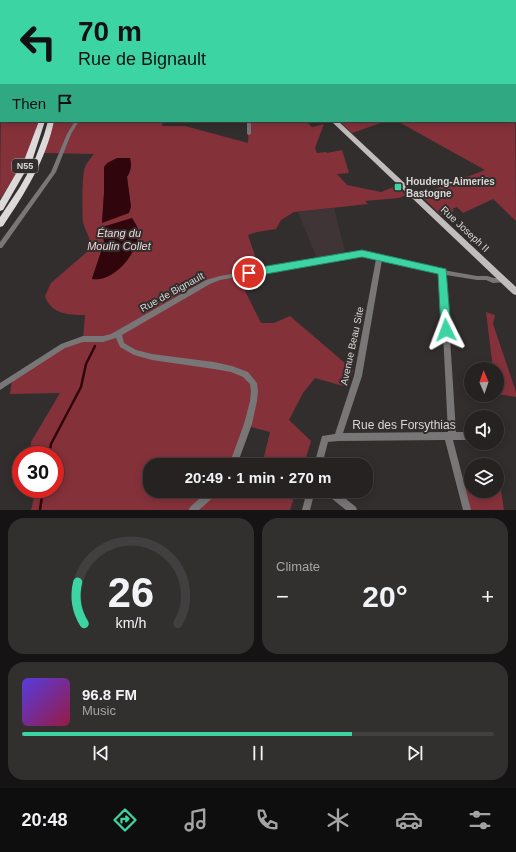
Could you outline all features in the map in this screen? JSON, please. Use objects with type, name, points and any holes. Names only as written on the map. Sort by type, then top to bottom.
[{"type":"highway","name":"N55","points":[[0,208],[29,158],[42,122]]},
{"type":"highway","name":"N55","points":[[0,224],[29,177],[45,142],[51,122]]},
{"type":"main road","name":"Rue Joseph II","points":[[335,122],[516,292]]},
{"type":"street","points":[[0,246],[50,176],[58,162],[69,134],[76,122]]},
{"type":"street","points":[[249,122],[249,134]]},
{"type":"street","name":"Rue de Bignault","points":[[0,387],[63,346],[83,339],[103,339],[118,334],[208,282],[220,278],[362,253],[443,272],[477,278],[487,278],[493,281],[504,280]]},
{"type":"street","name":"Avenue Beau Site","points":[[338,437],[358,376],[380,256]]},
{"type":"street","points":[[487,278],[486,274],[493,270]]},
{"type":"street","points":[[443,272],[450,437],[467,510]]},
{"type":"street","points":[[118,334],[121,344],[137,352],[168,361],[230,369],[249,376],[253,384],[252,409],[248,426],[235,458]]},
{"type":"street","name":"Rue des Forsythias","points":[[338,437],[464,436]]},
{"type":"street","points":[[320,458],[325,439],[338,437]]},
{"type":"street","points":[[193,510],[206,498]]},
{"type":"street","points":[[306,510],[309,498]]},
{"type":"street","points":[[338,498],[353,510]]},
{"type":"shaded area","points":[[1,122],[39,122],[28,152],[0,199]]},
{"type":"shaded area","points":[[54,122],[163,122],[162,126],[185,126],[248,143],[249,122],[307,122],[312,127],[324,124],[315,148],[317,153],[342,150],[349,173],[337,174],[347,185],[381,192],[396,186],[406,195],[399,198],[365,201],[368,204],[294,212],[281,220],[276,229],[248,235],[260,271],[237,275],[261,323],[274,323],[290,316],[353,370],[348,384],[343,386],[315,378],[303,393],[289,420],[311,441],[306,458],[264,458],[270,432],[248,426],[236,458],[143,458],[143,498],[294,498],[290,510],[31,510],[34,498],[64,498],[64,446],[31,446],[31,442],[60,393],[10,394],[12,381],[42,359],[83,339],[85,315],[66,314],[56,310],[51,307],[45,296],[51,283],[88,251],[90,243],[83,222],[82,194],[84,171],[94,154],[44,153]],"holes":[[[104,167],[127,177],[131,207],[102,222]],[[104,243],[128,259],[117,270],[103,278],[92,278]]]},
{"type":"shaded area","points":[[340,122],[386,122],[381,123],[352,133]]},
{"type":"shaded area","points":[[399,122],[515,122],[516,221],[493,199],[463,213],[457,207],[452,209],[454,211],[441,215],[420,195],[485,170]]},
{"type":"shaded area","points":[[334,208],[346,256],[318,261],[298,212]]},
{"type":"shaded area","points":[[486,312],[495,315],[493,324],[516,392],[516,397],[504,395],[504,362],[492,362]]},
{"type":"shaded area","points":[[460,484],[464,484],[464,498],[502,498],[504,510],[467,510]]},
{"type":"water","name":"Étang du Moulin Collet","points":[[117,158],[130,158],[131,168],[127,177],[131,207],[129,213],[102,223],[104,167],[107,163]]},
{"type":"water","name":"Étang du Moulin Collet","points":[[132,218],[138,229],[138,238],[131,256],[117,271],[109,276],[100,279],[92,279],[104,243],[102,227]]},
{"type":"waterway","points":[[51,446],[81,387],[86,364],[95,346]]},
{"type":"waterway","points":[[40,510],[42,498]]},
{"type":"place","name":"Houdeng-Aimeries Bastogne","points":[[398,187]]},
{"type":"route","points":[[249,273],[362,253],[443,272],[446,330]]}]
